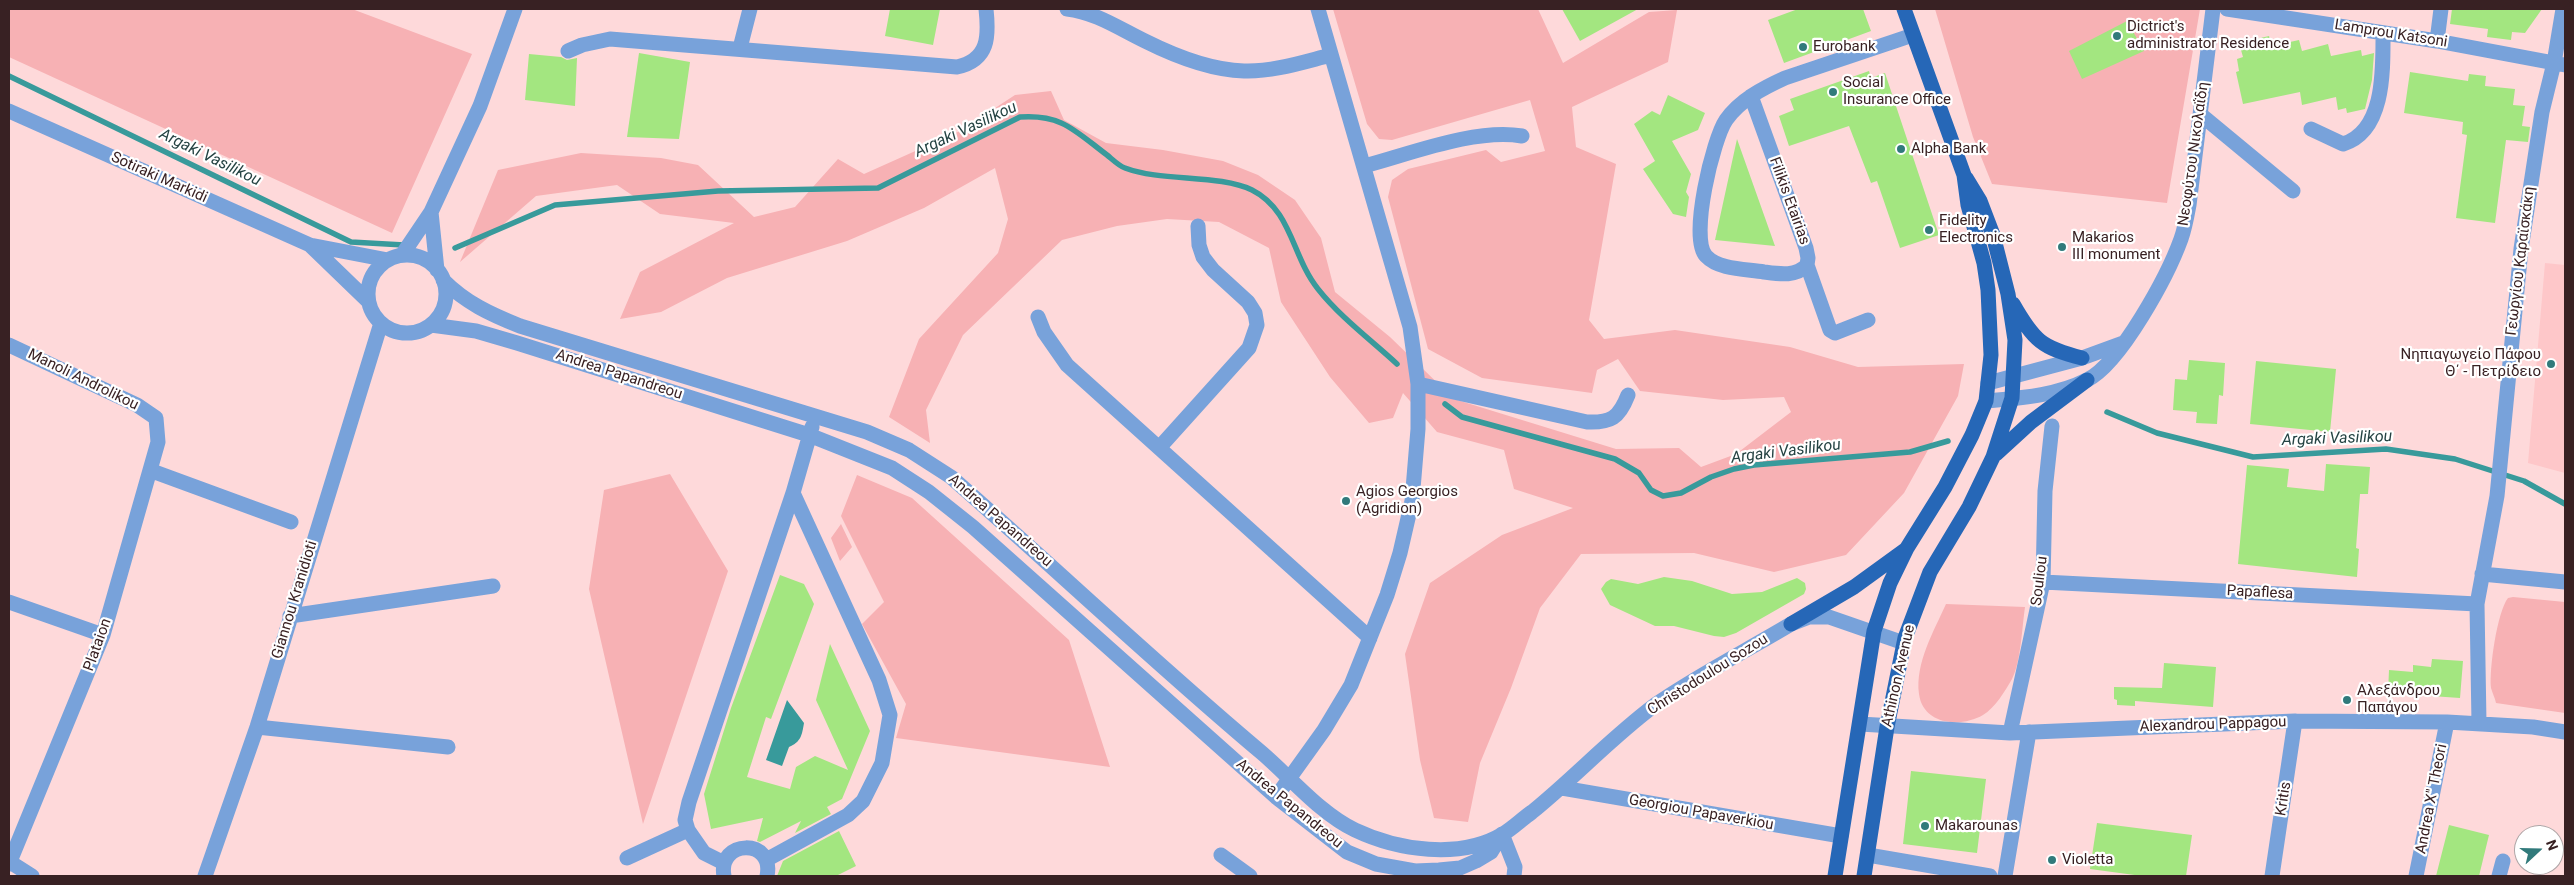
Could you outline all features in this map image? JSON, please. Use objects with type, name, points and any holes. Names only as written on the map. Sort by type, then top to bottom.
[{"type":"main road","points":[[1904,9],[1964,175],[1980,201],[1993,235],[2008,294],[2023,322],[2042,344],[2058,352],[2082,358]]},
{"type":"main road","name":"Athinon Avenue","points":[[1835,876],[1874,632],[1890,583],[1907,548],[1961,459],[1986,401],[1991,342],[1988,290],[1984,263],[1968,205],[1964,175]]},
{"type":"main road","name":"Athinon Avenue","points":[[1864,876],[1887,727],[1904,643],[1918,600],[1930,572],[1969,507],[1993,457],[2012,398],[2015,377],[2015,340],[2008,294]]},
{"type":"main road","points":[[1993,457],[2031,422],[2087,380]]},
{"type":"main road","points":[[1791,624],[1854,587],[1907,548]]},
{"type":"street","points":[[395,258],[431,212],[480,106],[514,9]]},
{"type":"street","points":[[740,48],[750,9]]},
{"type":"street","points":[[568,51],[582,45],[610,39],[740,48],[957,68],[975,60],[986,44],[988,33],[986,9]]},
{"type":"street","points":[[1067,9],[1094,16],[1170,54],[1224,69],[1245,71],[1267,69],[1331,55]]},
{"type":"street","points":[[1276,797],[1324,730],[1346,692],[1370,638],[1400,553],[1412,501],[1418,429],[1418,384],[1410,327],[1318,9]]},
{"type":"street","name":"Νεοφύτου Νικολαΐδη","points":[[1986,401],[2039,395],[2087,380],[2116,354],[2161,283],[2182,237],[2189,205],[2213,9]]},
{"type":"street","name":"Lamprou Katsoni","points":[[2227,9],[2437,41],[2560,64]]},
{"type":"street","points":[[2437,41],[2441,9]]},
{"type":"street","name":"Γεωργίου Καραϊσκάκη","points":[[2479,723],[2478,604],[2497,496],[2521,249],[2542,112],[2560,64],[2563,9]]},
{"type":"street","points":[[2311,129],[2343,144],[2356,140],[2368,128],[2375,108],[2383,68],[2383,33]]},
{"type":"street","name":"Filikis Etairias","points":[[1751,96],[1806,248],[1807,265],[1797,272],[1776,274],[1728,267],[1715,262],[1702,251],[1699,241],[1700,213],[1717,138],[1726,121],[1751,96],[1784,78],[1913,35]]},
{"type":"street","name":"Sotiraki Markidi","points":[[9,111],[310,245],[395,258]]},
{"type":"street","points":[[2200,114],[2293,190]]},
{"type":"street","points":[[1364,166],[1474,137],[1507,133],[1522,136]]},
{"type":"street","points":[[431,212],[440,275],[446,293],[444,305],[439,316],[431,325],[421,331],[406,333],[390,329],[381,323],[371,309],[368,301],[368,289],[372,277],[378,267],[395,258],[416,256],[429,262],[440,275]]},
{"type":"street","points":[[1159,448],[1249,348],[1257,325],[1255,313],[1248,302],[1203,257],[1198,239],[1198,226]]},
{"type":"street","name":"Sotiraki Markidi","points":[[310,245],[368,301]]},
{"type":"street","points":[[1807,265],[1830,330],[1835,333],[1868,320]]},
{"type":"street","name":"Andrea Papandreou","points":[[440,275],[462,298],[475,307],[520,326],[867,432],[909,450],[951,477],[1165,669],[1339,821],[1357,831],[1390,842],[1433,850],[1459,848],[1484,842],[1502,834]]},
{"type":"street","points":[[1038,317],[1044,332],[1067,365],[1370,638]]},
{"type":"street","name":"Giannou Kranidioti","points":[[205,876],[257,727],[381,323]]},
{"type":"street","name":"Andrea Papandreou","points":[[431,325],[454,327],[500,337],[809,435],[892,468],[929,492],[980,533],[1276,797],[1347,852],[1376,864],[1397,868],[1423,871],[1460,868],[1490,852],[1502,834]]},
{"type":"street","points":[[1988,384],[2082,358],[2123,343]]},
{"type":"street","name":"Manoli Androlikou","points":[[9,345],[137,405],[156,418]]},
{"type":"street","points":[[1418,384],[1587,422],[1607,421],[1616,417],[1628,395]]},
{"type":"street","points":[[767,876],[766,860],[758,851],[746,847],[735,850],[724,870],[704,853],[688,830],[685,820],[689,802],[793,493],[816,416]]},
{"type":"street","name":"Plataion","points":[[9,863],[103,635],[152,471],[158,442],[156,418]]},
{"type":"street","name":"Souliou","points":[[2010,733],[2043,582],[2045,491],[2052,426]]},
{"type":"street","points":[[152,471],[291,522]]},
{"type":"street","points":[[766,860],[848,815],[863,801],[882,763],[890,715],[879,680],[793,493]]},
{"type":"street","points":[[2482,574],[2565,582]]},
{"type":"street","name":"Papaflesa","points":[[2043,582],[2478,604]]},
{"type":"street","points":[[290,616],[493,586]]},
{"type":"street","points":[[9,602],[103,635]]},
{"type":"street","name":"Christodoulou Sozou","points":[[1502,834],[1562,788],[1654,706],[1791,624],[1809,617],[1829,617],[1904,643]]},
{"type":"street","name":"Alexandrou Pappagou","points":[[1860,724],[2010,733],[2295,721],[2448,722],[2479,723],[2565,732]]},
{"type":"street","name":"Kritis","points":[[2272,876],[2295,721]]},
{"type":"street","name":"Andrea X\" Theori","points":[[2416,876],[2448,722]]},
{"type":"street","points":[[257,727],[448,747]]},
{"type":"street","points":[[2005,876],[2029,732]]},
{"type":"street","name":"Georgiou Papaverkiou","points":[[1562,788],[1841,836]]},
{"type":"street","points":[[627,858],[688,830]]},
{"type":"street","points":[[1502,834],[1515,867],[1514,876]]},
{"type":"street","points":[[1221,855],[1250,876]]},
{"type":"street","points":[[1868,856],[1990,876]]},
{"type":"street","points":[[9,863],[32,876]]},
{"type":"shaded area","points":[[9,9],[352,9],[472,54],[392,233],[9,57]]},
{"type":"shaded area","points":[[1333,9],[1538,9],[1563,63],[1649,12],[1677,10],[1668,62],[1572,107],[1576,147],[1616,164],[1589,320],[1604,339],[1675,330],[1790,347],[1858,367],[1964,364],[1958,396],[1904,493],[1846,555],[1774,572],[1694,553],[1581,554],[1540,608],[1511,688],[1480,763],[1468,822],[1434,818],[1420,760],[1405,654],[1430,583],[1502,535],[1573,508],[1514,489],[1504,450],[1437,432],[1403,393],[1393,418],[1369,423],[1330,377],[1281,302],[1269,248],[1219,222],[1167,219],[1117,226],[1062,240],[963,335],[926,410],[930,443],[889,417],[919,339],[998,253],[1008,219],[995,168],[924,208],[847,241],[727,278],[661,312],[620,319],[640,272],[734,223],[660,214],[617,185],[536,196],[460,262],[498,170],[581,153],[661,158],[698,165],[754,217],[795,207],[838,159],[864,174],[960,131],[1015,95],[1051,91],[1064,120],[1106,143],[1163,150],[1223,161],[1258,175],[1295,200],[1321,238],[1335,292],[1390,337],[1454,399],[1616,449],[1679,448],[1701,467],[1736,454],[1791,412],[1784,397],[1723,400],[1640,391],[1618,359],[1597,370],[1592,393],[1482,378],[1428,349],[1388,197],[1392,180],[1408,169],[1486,150],[1501,162],[1545,151],[1530,100],[1392,140],[1379,139],[1367,124]]},
{"type":"shaded area","points":[[1935,9],[2200,9],[2167,203],[1992,184],[1973,137]]},
{"type":"shaded area","name":"Νηπιαγωγείο Πάφου Θ΄ - Πετρίδειο","points":[[2545,263],[2565,265],[2565,473],[2528,463]]},
{"type":"shaded area","points":[[670,474],[728,571],[643,824],[589,589],[604,490]]},
{"type":"shaded area","points":[[857,475],[912,498],[1069,640],[1110,767],[896,738],[906,704],[862,624],[884,602],[841,516]]},
{"type":"shaded area","points":[[841,524],[852,547],[840,561],[831,538]]},
{"type":"shaded area","points":[[2508,598],[2565,602],[2565,713],[2496,703],[2491,688],[2491,680],[2497,628],[2504,605]]},
{"type":"shaded area","points":[[1946,604],[2025,607],[2019,654],[2012,679],[1992,708],[1983,715],[1964,722],[1944,721],[1935,718],[1922,704],[1919,694],[1920,671],[1926,648]]},
{"type":"water","points":[[787,700],[804,723],[800,738],[789,747],[782,766],[766,760]]},
{"type":"building","points":[[890,9],[940,9],[933,45],[885,36]]},
{"type":"building","points":[[1562,9],[1638,9],[1580,41]]},
{"type":"building","name":"Eurobank","points":[[1798,9],[1863,9],[1871,31],[1784,63],[1768,20]]},
{"type":"building","points":[[2452,9],[2542,9],[2525,33],[2512,32],[2511,40],[2487,37],[2488,29],[2450,24]]},
{"type":"building","name":"Dictrict's administrator Residence","points":[[2127,21],[2144,51],[2082,79],[2069,51]]},
{"type":"building","points":[[2269,36],[2272,46],[2299,40],[2302,51],[2328,44],[2331,56],[2361,50],[2362,56],[2374,53],[2372,80],[2365,109],[2347,113],[2346,108],[2338,110],[2336,97],[2302,105],[2300,92],[2243,104],[2236,72],[2239,71],[2237,59],[2243,57],[2239,43]]},
{"type":"building","points":[[639,53],[690,62],[679,139],[627,137]]},
{"type":"building","points":[[529,54],[561,57],[567,60],[577,58],[575,106],[525,100]]},
{"type":"building","points":[[1869,71],[1871,78],[1885,73],[1939,235],[1900,248],[1877,181],[1871,183],[1849,126],[1789,146],[1779,116],[1794,110],[1790,99]]},
{"type":"building","points":[[2410,72],[2468,81],[2469,74],[2486,76],[2485,86],[2515,89],[2513,105],[2525,106],[2522,126],[2530,127],[2528,142],[2506,140],[2495,223],[2456,218],[2467,135],[2462,134],[2463,122],[2404,113]]},
{"type":"building","points":[[1668,95],[1705,113],[1698,130],[1672,141],[1691,174],[1686,192],[1689,197],[1686,217],[1673,214],[1643,169],[1655,161],[1634,124],[1652,111],[1660,115]]},
{"type":"building","points":[[1737,139],[1775,246],[1715,240]]},
{"type":"building","points":[[2189,360],[2225,363],[2223,396],[2219,395],[2217,424],[2196,423],[2197,412],[2173,410],[2175,379],[2187,380]]},
{"type":"building","points":[[2256,361],[2336,369],[2330,432],[2250,424]]},
{"type":"building","points":[[2326,464],[2370,467],[2368,494],[2360,494],[2356,548],[2359,549],[2357,577],[2238,564],[2247,465],[2289,469],[2287,487],[2324,491]]},
{"type":"building","points":[[780,575],[804,584],[814,604],[771,719],[766,717],[747,777],[790,789],[796,767],[815,756],[848,770],[816,700],[830,644],[870,731],[842,799],[827,807],[831,814],[795,833],[801,821],[760,842],[757,841],[763,818],[711,829],[704,794],[731,708]]},
{"type":"building","points":[[1664,577],[1692,581],[1732,594],[1762,592],[1797,578],[1805,583],[1806,589],[1804,594],[1736,633],[1724,637],[1674,626],[1655,626],[1610,605],[1601,589],[1611,579],[1638,584]]},
{"type":"building","points":[[2432,659],[2463,661],[2460,698],[2388,693],[2389,670],[2413,672],[2413,665],[2431,667]]},
{"type":"building","points":[[2164,663],[2216,667],[2213,707],[2135,701],[2135,706],[2117,705],[2117,700],[2114,699],[2114,687],[2162,688]]},
{"type":"building","points":[[1911,771],[1986,779],[1977,853],[1903,844]]},
{"type":"building","points":[[2097,823],[2192,835],[2186,876],[2142,876],[2090,869]]},
{"type":"building","points":[[2449,825],[2489,835],[2479,876],[2436,876]]},
{"type":"building","points":[[839,831],[856,866],[836,876],[777,876],[783,861]]},
{"type":"waterway","name":"Argaki Vasilikou","points":[[9,76],[351,242],[404,245]]},
{"type":"waterway","name":"Argaki Vasilikou","points":[[455,248],[555,205],[718,191],[878,188],[1020,117],[1047,118],[1067,126],[1125,168],[1156,175],[1239,185],[1252,190],[1265,199],[1276,209],[1284,222],[1302,263],[1318,289],[1346,319],[1397,364]]},
{"type":"waterway","name":"Argaki Vasilikou","points":[[1445,404],[1462,417],[1615,459],[1639,473],[1651,490],[1663,496],[1681,493],[1711,477],[1734,469],[1754,465],[1910,452],[1948,441]]},
{"type":"waterway","name":"Argaki Vasilikou","points":[[2107,412],[2157,433],[2253,457],[2386,449],[2455,459],[2524,481],[2565,504]]},
{"type":"place","name":"Dictrict's administrator Residence","points":[[2117,36]]},
{"type":"place","name":"Eurobank","points":[[1803,47]]},
{"type":"place","name":"Social Insurance Office","points":[[1833,92]]},
{"type":"place","name":"Alpha Bank","points":[[1901,149]]},
{"type":"place","name":"Fidelity Electronics","points":[[1929,230]]},
{"type":"place","name":"Makarios III monument","points":[[2062,247]]},
{"type":"place","name":"Νηπιαγωγείο Πάφου Θ΄ - Πετρίδειο","points":[[2551,364]]},
{"type":"place","name":"Agios Georgios (Agridion)","points":[[1346,501]]},
{"type":"place","name":"Αλεξάνδρου Παπάγου","points":[[2347,700]]},
{"type":"place","name":"Makarounas","points":[[1925,826]]},
{"type":"place","name":"Violetta","points":[[2052,860]]}]
